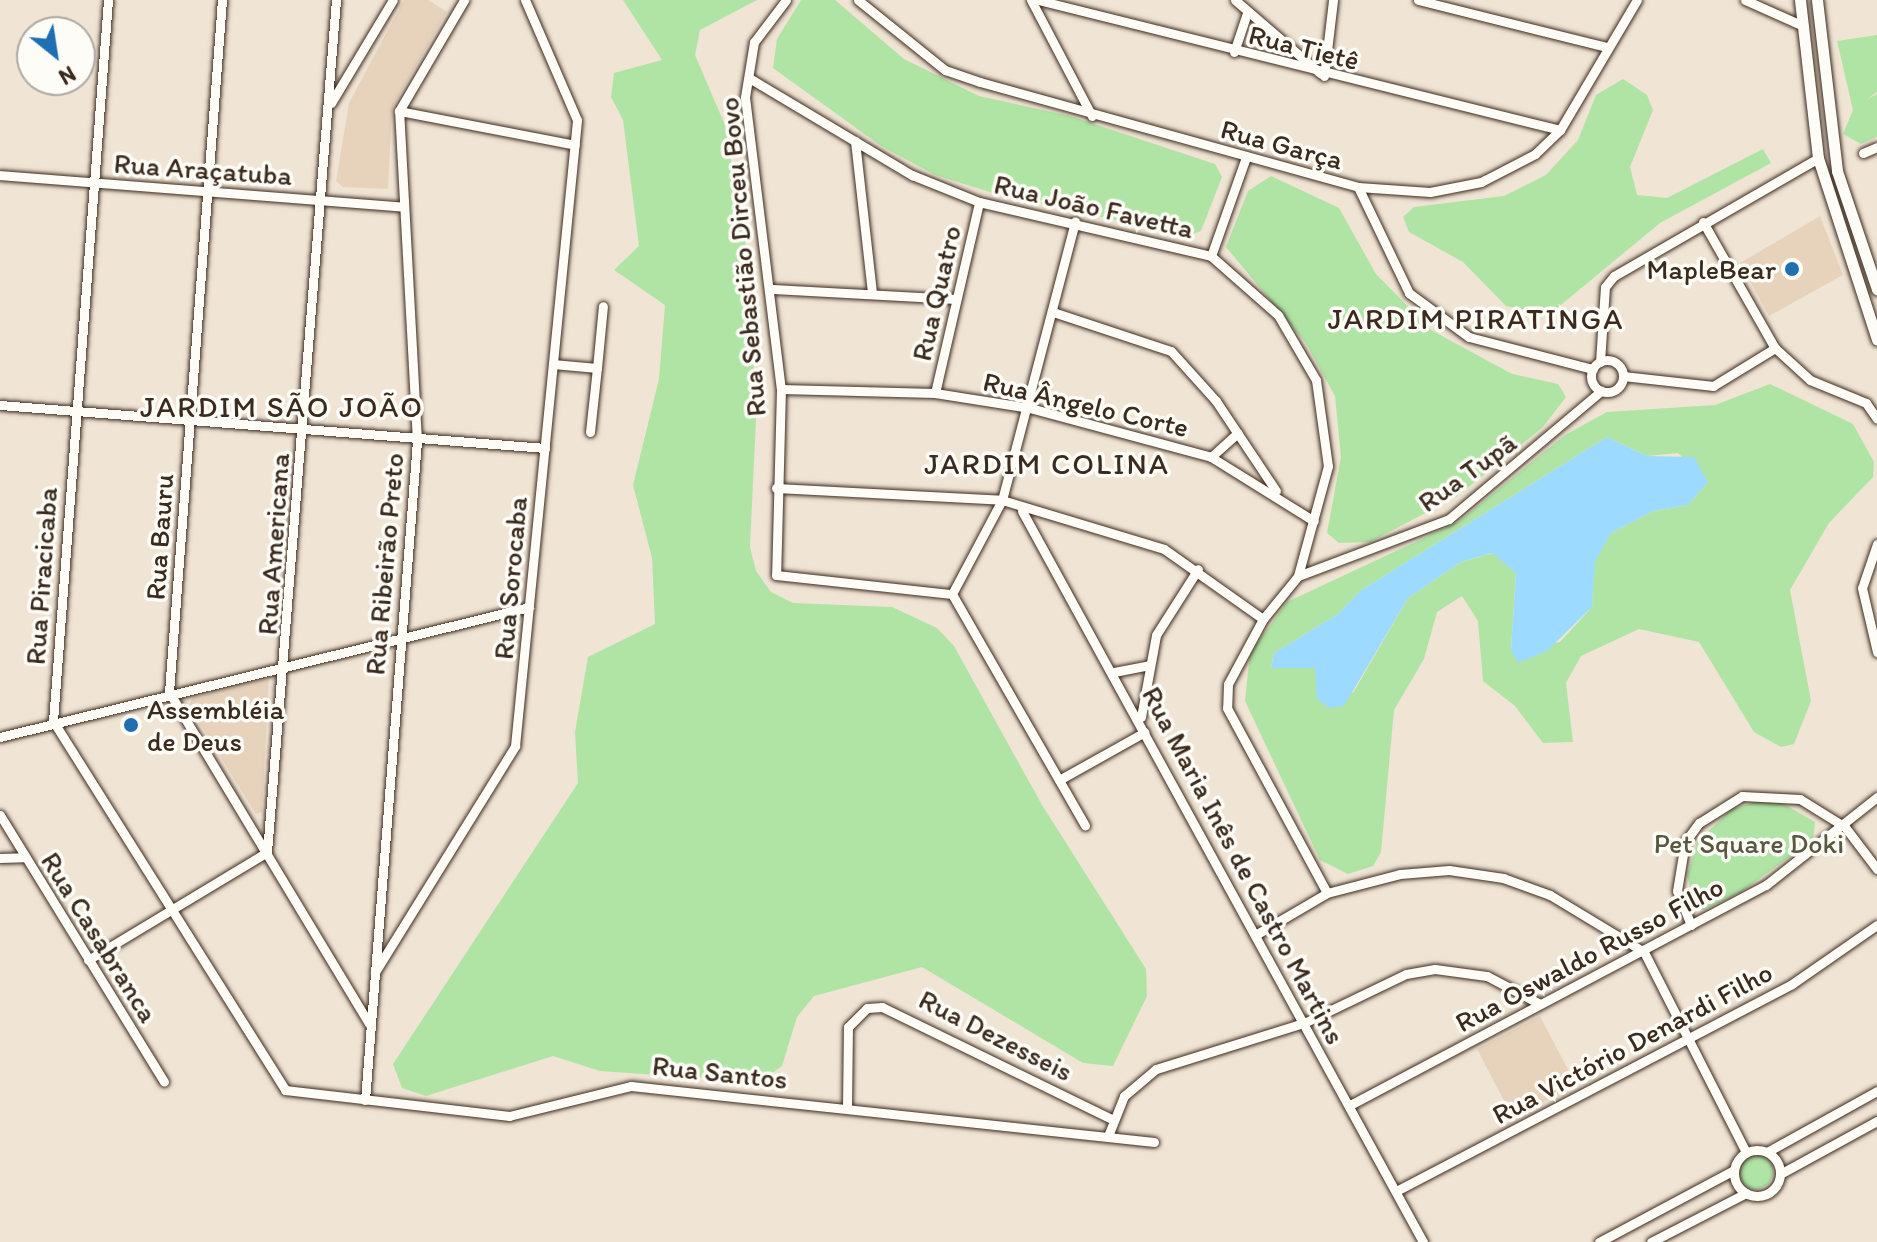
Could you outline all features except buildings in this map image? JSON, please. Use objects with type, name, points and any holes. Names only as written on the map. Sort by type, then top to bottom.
[{"type":"street","name":"Rua Piracicaba","points":[[53,721],[108,0]]},
{"type":"street","name":"Rua Bauru","points":[[169,692],[222,0]]},
{"type":"street","name":"Rua Americana","points":[[267,852],[286,666],[336,0]]},
{"type":"street","points":[[330,105],[393,0]]},
{"type":"street","points":[[464,0],[399,111],[575,145]]},
{"type":"street","name":"Rua Sorocaba","points":[[373,975],[515,746],[577,120],[525,0]]},
{"type":"street","name":"Rua Sebastião Dirceu Bovo","points":[[786,0],[754,42],[749,78],[781,389],[776,575],[952,594]]},
{"type":"street","name":"Rua Garça","points":[[858,0],[945,70],[1092,116],[1358,187],[1430,192],[1481,182],[1535,154],[1560,130],[1637,0]]},
{"type":"street","points":[[1031,0],[1092,116]]},
{"type":"street","name":"Rua Tietê","points":[[1038,0],[1324,76],[1560,130]]},
{"type":"street","points":[[1235,0],[1324,76]]},
{"type":"street","points":[[1324,76],[1333,0]]},
{"type":"street","points":[[1418,0],[1607,47]]},
{"type":"street","points":[[1745,0],[1803,26]]},
{"type":"street","points":[[1800,0],[1818,158],[1877,340]]},
{"type":"street","points":[[1817,0],[1837,171],[1877,289]]},
{"type":"street","points":[[1234,52],[1247,13]]},
{"type":"street","name":"Rua João Favetta","points":[[749,78],[855,141],[979,202],[1075,221],[1211,256],[1278,315],[1316,380],[1328,466],[1298,576],[1263,619],[1228,684],[1227,708],[1327,893]]},
{"type":"street","name":"Rua Ribeirão Preto","points":[[365,1100],[417,441],[399,111]]},
{"type":"street","points":[[855,141],[872,292]]},
{"type":"street","points":[[1863,153],[1877,147]]},
{"type":"street","points":[[1211,256],[1246,157]]},
{"type":"street","points":[[1601,391],[1597,365],[1605,287],[1703,222],[1818,158]]},
{"type":"street","name":"Rua Araçatuba","points":[[0,175],[403,207]]},
{"type":"street","points":[[1358,187],[1409,293],[1469,337],[1597,365],[1616,363],[1623,376],[1713,386],[1775,348]]},
{"type":"street","name":"Rua Quatro","points":[[935,393],[979,202]]},
{"type":"street","points":[[1075,221],[1030,408],[1002,500],[952,594],[1085,825]]},
{"type":"street","points":[[1703,222],[1775,348],[1810,380],[1866,403],[1877,419]]},
{"type":"street","points":[[773,289],[872,292],[956,299]]},
{"type":"street","points":[[590,432],[603,306]]},
{"type":"street","points":[[1053,312],[1171,351],[1238,433],[1278,493]]},
{"type":"street","points":[[553,364],[597,368]]},
{"type":"street","name":"Rua Tupã","points":[[1298,576],[1449,519],[1601,391],[1616,390],[1623,376]]},
{"type":"street","name":"Rua Ângelo Corte","points":[[781,389],[935,393],[1030,408],[1211,457],[1278,493],[1314,521]]},
{"type":"street","points":[[1866,403],[1877,398]]},
{"type":"street","points":[[0,405],[417,441],[545,448]]},
{"type":"street","points":[[1211,457],[1238,433]]},
{"type":"street","points":[[776,488],[1002,500],[1022,511],[1164,549],[1198,569],[1263,619]]},
{"type":"street","name":"Rua Maria Inês de Castro Martins","points":[[1022,511],[1141,717],[1145,732],[1304,1023],[1400,1189],[1423,1242]]},
{"type":"street","points":[[1877,544],[1862,588],[1877,652]]},
{"type":"street","points":[[1141,717],[1156,635],[1198,569]]},
{"type":"street","points":[[0,737],[169,692],[529,607]]},
{"type":"street","points":[[1114,672],[1149,665]]},
{"type":"street","points":[[169,692],[369,1023]]},
{"type":"street","points":[[53,721],[172,910]]},
{"type":"street","points":[[1059,780],[1145,732]]},
{"type":"street","points":[[1691,925],[1677,891],[1685,842],[1719,807],[1742,796],[1783,794],[1845,827],[1877,869]]},
{"type":"street","name":"Rua Oswaldo Russo Filho","points":[[1350,1105],[1766,885],[1845,827],[1877,797]]},
{"type":"street","name":"Rua Casabranca","points":[[0,815],[164,1082]]},
{"type":"street","points":[[88,960],[267,852]]},
{"type":"street","points":[[0,858],[24,857]]},
{"type":"street","points":[[1257,934],[1327,893],[1400,874],[1449,870],[1503,878],[1550,895],[1644,952],[1746,1152]]},
{"type":"street","name":"Rua Santos","points":[[172,910],[285,1090],[509,1116],[631,1086],[1154,1142]]},
{"type":"street","name":"Rua Victório Denardi Filho","points":[[1400,1189],[1792,984],[1877,925]]},
{"type":"street","points":[[1108,1136],[1112,1119],[1124,1096],[1156,1069],[1304,1023],[1371,986],[1435,969],[1487,976],[1540,1004]]},
{"type":"street","name":"Rua Dezesseis","points":[[847,1107],[848,1027],[867,1008],[882,1007],[1112,1119]]},
{"type":"street","points":[[1746,1152],[1767,1152],[1877,1091]]},
{"type":"street","points":[[1651,1242],[1746,1193],[1768,1193],[1780,1174],[1877,1121]]},
{"type":"street","points":[[1599,1242],[1734,1170],[1746,1152]]},
{"type":"street","points":[[1767,1152],[1780,1174]]},
{"type":"street","points":[[1734,1170],[1746,1193]]},
{"type":"shaded area","points":[[404,0],[428,0],[447,12],[392,108],[388,189],[343,187],[336,181],[349,103]]},
{"type":"shaded area","name":"MapleBear","points":[[1820,216],[1843,275],[1769,316],[1740,263]]},
{"type":"shaded area","points":[[269,678],[262,812],[256,814],[189,706],[192,698]]},
{"type":"shaded area","points":[[1540,1016],[1576,1085],[1513,1118],[1477,1049]]},
{"type":"green space","points":[[623,0],[757,0],[700,30],[695,55],[725,125],[749,265],[756,419],[750,547],[756,571],[771,592],[793,603],[892,607],[937,628],[954,646],[1042,805],[1146,969],[1147,996],[1113,1066],[1083,1063],[922,967],[814,996],[797,1017],[782,1066],[760,1082],[600,1071],[553,1056],[426,1096],[402,1088],[393,1064],[578,783],[575,732],[588,657],[655,624],[652,558],[633,485],[659,379],[665,305],[614,270],[639,246],[623,120],[611,97],[614,73],[662,60]]},
{"type":"green space","points":[[801,0],[835,0],[904,59],[979,96],[1070,116],[1215,164],[1222,177],[1201,231],[1187,236],[993,193],[935,175],[881,146],[773,68],[777,39]]},
{"type":"green space","points":[[1877,35],[1877,92],[1866,100],[1877,94],[1877,137],[1861,144],[1843,134],[1853,110],[1837,41]]},
{"type":"green space","points":[[1623,79],[1647,95],[1653,110],[1630,167],[1637,195],[1667,198],[1763,149],[1771,163],[1660,223],[1550,314],[1506,306],[1463,262],[1409,232],[1403,217],[1414,207],[1504,196],[1546,175],[1578,140],[1596,95]]},
{"type":"green space","points":[[1271,176],[1339,208],[1376,274],[1431,330],[1512,374],[1558,384],[1566,397],[1543,427],[1456,497],[1370,542],[1339,543],[1327,533],[1341,457],[1335,396],[1305,342],[1226,247],[1248,191]]},
{"type":"green space","points":[[1770,384],[1853,424],[1874,462],[1873,477],[1829,523],[1790,590],[1811,701],[1794,744],[1781,747],[1754,732],[1699,642],[1639,629],[1581,656],[1566,683],[1573,742],[1543,743],[1515,706],[1483,681],[1478,621],[1462,596],[1437,612],[1424,659],[1394,710],[1381,852],[1373,866],[1348,874],[1320,860],[1245,701],[1250,653],[1287,602],[1458,522],[1565,435],[1607,412],[1715,405]],"holes":[[[1607,437],[1647,456],[1678,453],[1708,482],[1688,505],[1653,511],[1611,533],[1594,561],[1592,607],[1560,642],[1511,650],[1516,572],[1493,553],[1461,562],[1408,598],[1353,693],[1315,668],[1271,668],[1274,653],[1338,614],[1360,591]]]},
{"type":"green space","name":"Pet Square Doki","points":[[1758,801],[1782,803],[1815,822],[1813,840],[1741,892],[1704,910],[1695,907],[1687,875],[1697,842],[1732,809]]},
{"type":"green space","points":[[1756,1155],[1768,1160],[1773,1172],[1768,1184],[1756,1189],[1744,1184],[1739,1172],[1744,1160]]},
{"type":"water","points":[[1607,437],[1647,456],[1694,457],[1708,482],[1688,505],[1653,511],[1611,533],[1595,561],[1592,607],[1547,651],[1518,663],[1511,650],[1516,573],[1492,553],[1461,562],[1408,598],[1344,706],[1329,708],[1317,699],[1315,668],[1271,668],[1274,653],[1338,614],[1360,591]]},
{"type":"place","name":"MapleBear","points":[[1792,269]]},
{"type":"place","name":"Assembléia de Deus","points":[[131,725]]},
{"type":"district","name":"JARDIM PIRATINGA","points":[[1476,319]]},
{"type":"district","name":"JARDIM SÃO JOÃO","points":[[282,407]]},
{"type":"district","name":"JARDIM COLINA","points":[[1047,464]]}]
